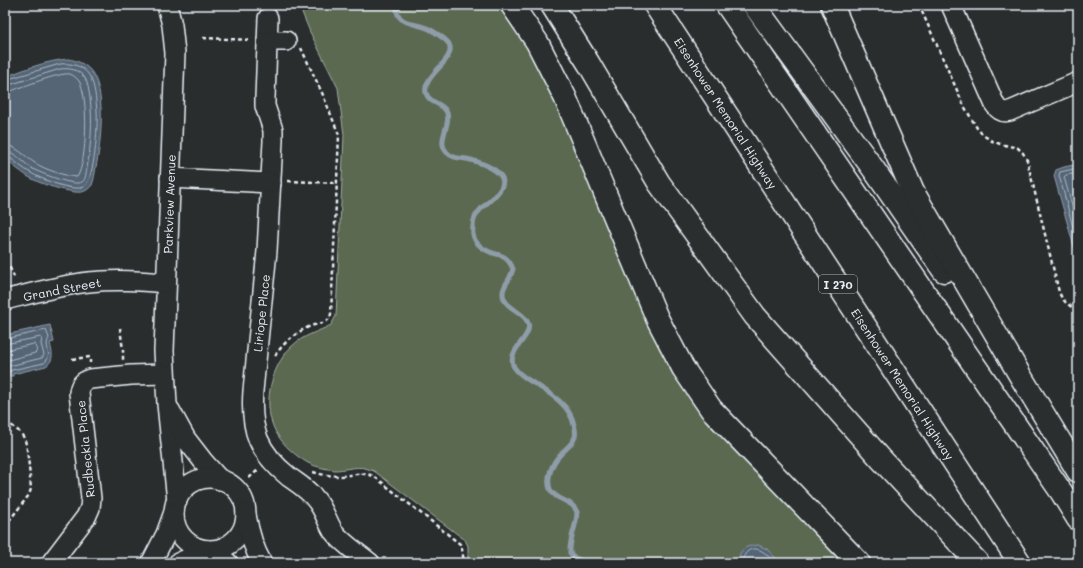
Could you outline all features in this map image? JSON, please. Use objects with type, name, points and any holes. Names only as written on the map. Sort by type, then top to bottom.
[{"type":"highway","points":[[512,5],[536,42],[565,97],[658,318],[683,368],[711,409],[859,563]]},
{"type":"highway","points":[[552,5],[659,182],[755,316],[881,459],[978,563]]},
{"type":"highway","name":"Eisenhower Memorial Highway","points":[[655,5],[1020,563]]},
{"type":"highway","points":[[727,5],[1049,473],[1078,519]]},
{"type":"highway","points":[[754,5],[872,167],[950,281],[1021,377]]},
{"type":"highway","points":[[832,5],[913,192],[1021,377],[1078,471]]},
{"type":"street","name":"Parkview Avenue","points":[[167,5],[172,25],[175,53],[164,374],[176,506]]},
{"type":"street","points":[[951,5],[995,105],[1001,111],[1010,111],[1078,82]]},
{"type":"street","name":"Liriope Place","points":[[268,18],[259,40],[265,106],[273,130],[279,182],[267,251],[252,416],[255,432],[261,446],[270,459],[313,496],[320,505],[336,535],[370,563]]},
{"type":"street","points":[[259,40],[293,43]]},
{"type":"street","points":[[170,178],[279,182]]},
{"type":"street","name":"Grand Street","points":[[5,300],[89,282],[123,280],[166,283]]},
{"type":"street","name":"Rudbeckia Place","points":[[51,563],[86,517],[90,508],[78,393],[79,388],[85,381],[90,379],[131,375],[164,374]]},
{"type":"street","name":"Parkview Avenue","points":[[167,404],[186,439],[202,461],[220,480]]},
{"type":"street","points":[[151,563],[166,534],[182,492],[190,485],[209,479],[220,480],[228,484],[242,497],[250,537],[262,563]]},
{"type":"street","points":[[176,506],[175,520],[178,530],[183,538],[191,544],[204,549],[228,563]]},
{"type":"street","points":[[178,563],[204,549],[217,549],[234,541],[241,534],[245,525],[246,515]]},
{"type":"path","points":[[5,6],[10,5]]},
{"type":"path","points":[[918,5],[964,106],[977,128],[983,136],[992,141],[1018,148],[1027,160],[1059,292],[1066,303],[1078,310]]},
{"type":"path","points":[[203,38],[259,40]]},
{"type":"path","points":[[272,360],[285,343],[295,335],[312,326],[327,322],[330,317],[339,135],[323,95],[293,43]]},
{"type":"path","points":[[279,182],[337,183]]},
{"type":"path","points":[[5,262],[10,268],[15,279]]},
{"type":"path","points":[[120,328],[123,364]]},
{"type":"path","points":[[5,422],[21,434],[26,442],[31,489],[29,495],[5,526]]},
{"type":"path","points":[[308,470],[329,475],[348,476],[366,473],[375,477],[460,544],[464,563]]},
{"type":"green space","points":[[299,5],[503,5],[549,79],[655,332],[850,563],[780,563],[775,557],[739,558],[738,563],[468,563],[468,546],[465,540],[374,471],[365,468],[335,470],[318,467],[308,463],[287,447],[277,434],[272,424],[269,412],[270,389],[278,366],[291,347],[306,337],[331,325],[336,316],[344,135],[338,88],[310,32]]},
{"type":"water","points":[[68,59],[75,60],[91,71],[97,83],[100,94],[101,133],[98,157],[92,185],[89,189],[80,192],[59,189],[36,181],[5,159],[5,77],[44,63]]},
{"type":"water","points":[[1078,164],[1078,261],[1054,176],[1056,170]]},
{"type":"water","points":[[50,325],[54,342],[50,343],[52,358],[49,364],[13,374],[13,376],[5,375],[5,335]]},
{"type":"water","points":[[758,545],[767,549],[780,563],[738,563],[741,551],[746,547]]},
{"type":"waterway","points":[[397,5],[397,11],[402,19],[406,22],[429,29],[442,37],[449,44],[450,50],[448,56],[426,86],[426,93],[428,97],[433,102],[443,107],[447,113],[448,118],[443,140],[445,151],[457,158],[468,159],[491,168],[498,172],[503,180],[497,194],[480,210],[476,216],[473,224],[473,236],[482,248],[506,258],[510,262],[513,269],[503,290],[504,299],[506,303],[522,315],[528,323],[527,334],[513,355],[512,361],[514,367],[523,377],[559,401],[572,418],[575,429],[574,440],[554,462],[550,471],[549,485],[554,494],[572,505],[577,511],[570,553],[575,558],[588,563]]}]
